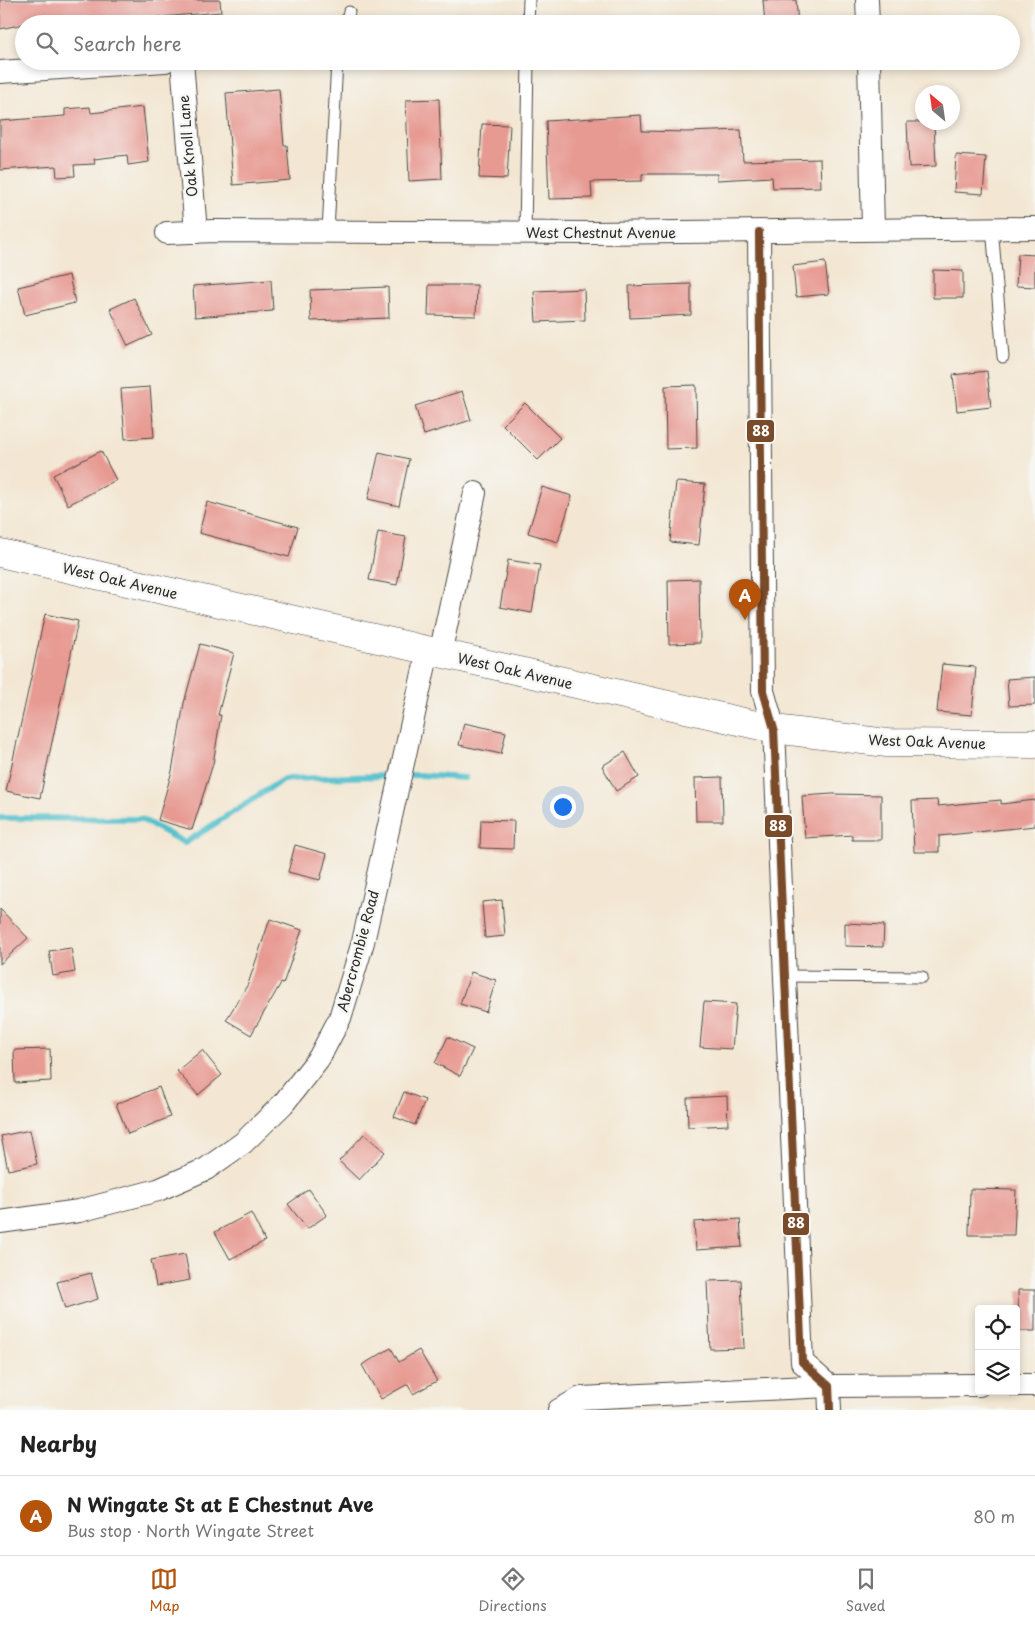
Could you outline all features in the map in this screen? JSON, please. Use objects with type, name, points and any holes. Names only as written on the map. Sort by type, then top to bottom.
[{"type":"street","points":[[867,0],[868,15]]},
{"type":"street","points":[[0,72],[30,70]]},
{"type":"street","name":"Oak Knoll Lane","points":[[183,70],[196,232]]},
{"type":"street","points":[[869,70],[872,228]]},
{"type":"street","name":"West Chestnut Avenue","points":[[167,233],[328,231],[525,233],[759,232],[872,228],[1035,228]]},
{"type":"street","points":[[759,232],[763,691],[774,729],[802,1362],[830,1386],[830,1410]]},
{"type":"street","name":"Abercrombie Road","points":[[0,1222],[88,1209],[158,1190],[206,1169],[243,1143],[283,1104],[319,1058],[340,1018],[363,942],[475,493]]},
{"type":"street","name":"West Oak Avenue","points":[[0,553],[774,729],[887,743],[1035,744]]},
{"type":"street","points":[[559,1410],[581,1398],[830,1386],[975,1385]]},
{"type":"street","points":[[1020,1386],[1035,1386]]},
{"type":"lane","points":[[528,15],[529,0]]},
{"type":"lane","points":[[328,231],[337,70]]},
{"type":"lane","points":[[525,233],[528,70]]},
{"type":"lane","points":[[992,227],[1003,357]]},
{"type":"lane","points":[[785,976],[922,977]]},
{"type":"building","points":[[0,0],[220,0],[221,12],[185,15],[15,15],[15,26],[0,29]]},
{"type":"building","points":[[763,0],[796,0],[797,15],[764,15]]},
{"type":"building","points":[[279,89],[284,145],[287,145],[290,180],[233,185],[226,93]]},
{"type":"building","points":[[439,99],[442,179],[409,181],[406,100]]},
{"type":"building","points":[[90,107],[91,113],[143,107],[149,162],[128,165],[127,155],[94,159],[95,164],[74,165],[75,176],[57,177],[56,166],[0,170],[0,121],[65,116],[65,109]]},
{"type":"building","points":[[641,115],[642,131],[741,130],[743,161],[820,159],[821,187],[773,188],[772,177],[717,180],[717,174],[642,174],[642,181],[591,182],[592,198],[549,199],[546,121]]},
{"type":"building","points":[[907,122],[915,122],[915,130],[934,130],[936,166],[909,167]]},
{"type":"building","points":[[482,124],[510,125],[507,179],[479,178]]},
{"type":"building","points":[[956,155],[986,157],[983,194],[954,192]]},
{"type":"building","points":[[1018,254],[1035,255],[1035,287],[1016,286]]},
{"type":"building","points":[[825,262],[829,294],[796,297],[793,266]]},
{"type":"building","points":[[933,270],[963,271],[963,298],[933,298]]},
{"type":"building","points":[[69,275],[75,303],[25,315],[18,287]]},
{"type":"building","points":[[271,280],[273,311],[195,317],[193,286]]},
{"type":"building","points":[[691,284],[691,315],[630,318],[629,286]]},
{"type":"building","points":[[429,285],[477,285],[476,316],[428,315]]},
{"type":"building","points":[[388,287],[389,318],[311,321],[310,290]]},
{"type":"building","points":[[584,289],[585,320],[536,322],[534,291]]},
{"type":"building","points":[[134,298],[152,335],[128,346],[110,309]]},
{"type":"building","points":[[987,371],[991,407],[957,411],[953,375]]},
{"type":"building","points":[[696,385],[697,448],[666,449],[665,386]]},
{"type":"building","points":[[150,387],[154,437],[125,439],[121,389]]},
{"type":"building","points":[[462,391],[471,420],[424,435],[415,406]]},
{"type":"building","points":[[525,403],[560,438],[538,460],[503,425]]},
{"type":"building","points":[[101,451],[116,480],[68,505],[53,475]]},
{"type":"building","points":[[379,452],[409,459],[399,506],[368,499]]},
{"type":"building","points":[[676,482],[705,484],[699,545],[670,542]]},
{"type":"building","points":[[542,487],[572,496],[558,542],[528,533]]},
{"type":"building","points":[[207,502],[298,527],[289,557],[199,533]]},
{"type":"building","points":[[378,532],[406,537],[397,585],[369,580]]},
{"type":"building","points":[[508,560],[540,565],[532,613],[500,607]]},
{"type":"building","points":[[699,579],[700,643],[669,644],[668,580]]},
{"type":"building","points":[[45,614],[78,621],[40,798],[6,791]]},
{"type":"building","points":[[200,644],[234,653],[218,715],[221,715],[213,764],[192,830],[158,820],[172,771],[184,703]]},
{"type":"building","points":[[942,664],[976,667],[972,715],[937,712]]},
{"type":"building","points":[[1035,677],[1035,705],[1009,706],[1007,679]]},
{"type":"building","points":[[464,723],[506,732],[501,754],[459,745]]},
{"type":"building","points":[[625,752],[639,777],[616,791],[602,766]]},
{"type":"building","points":[[722,777],[723,821],[696,821],[695,778]]},
{"type":"building","points":[[832,794],[881,795],[881,840],[852,840],[852,835],[805,838],[802,796]]},
{"type":"building","points":[[937,800],[938,806],[1001,800],[1001,804],[1035,800],[1035,826],[939,836],[939,852],[914,852],[912,801]]},
{"type":"building","points":[[481,820],[514,821],[513,849],[480,848]]},
{"type":"building","points":[[295,845],[327,854],[320,880],[288,872]]},
{"type":"building","points":[[502,900],[505,936],[485,938],[482,902]]},
{"type":"building","points":[[0,909],[28,938],[0,964]]},
{"type":"building","points":[[270,919],[302,930],[283,984],[281,983],[251,1035],[226,1020],[248,984]]},
{"type":"building","points":[[845,923],[884,925],[883,947],[845,946]]},
{"type":"building","points":[[71,948],[75,972],[53,976],[49,951]]},
{"type":"building","points":[[471,972],[496,980],[486,1012],[460,1004]]},
{"type":"building","points":[[704,1002],[736,1004],[732,1049],[700,1047]]},
{"type":"building","points":[[448,1037],[473,1049],[460,1076],[435,1063]]},
{"type":"building","points":[[50,1049],[51,1081],[15,1083],[14,1050]]},
{"type":"building","points":[[202,1050],[222,1075],[198,1095],[177,1071]]},
{"type":"building","points":[[159,1087],[170,1117],[128,1134],[116,1104]]},
{"type":"building","points":[[404,1092],[425,1100],[415,1125],[394,1117]]},
{"type":"building","points":[[727,1096],[728,1125],[688,1127],[687,1098]]},
{"type":"building","points":[[30,1130],[37,1164],[8,1170],[1,1136]]},
{"type":"building","points":[[364,1134],[385,1152],[359,1180],[339,1161]]},
{"type":"building","points":[[309,1189],[327,1215],[307,1229],[288,1204]]},
{"type":"building","points":[[970,1189],[1016,1190],[1014,1235],[969,1235]]},
{"type":"building","points":[[251,1213],[265,1241],[230,1259],[215,1232]]},
{"type":"building","points":[[740,1219],[742,1247],[696,1250],[694,1222]]},
{"type":"building","points":[[185,1254],[190,1280],[156,1286],[151,1260]]},
{"type":"building","points":[[91,1273],[98,1299],[65,1309],[57,1282]]},
{"type":"building","points":[[741,1280],[744,1348],[710,1349],[707,1281]]},
{"type":"building","points":[[1018,1290],[1035,1290],[1035,1331],[1020,1331],[1020,1305],[1018,1305]]},
{"type":"building","points":[[391,1348],[399,1362],[419,1350],[437,1381],[413,1394],[408,1384],[381,1399],[362,1365]]},
{"type":"waterway","points":[[0,818],[141,819],[185,843],[284,779],[419,775],[465,778]]},
{"type":"transit line","name":"88","points":[[759,232],[763,691],[774,729],[802,1362],[829,1386],[830,1410]]},
{"type":"place","name":"N Wingate St at E Chestnut Ave","points":[[745,620]]}]
